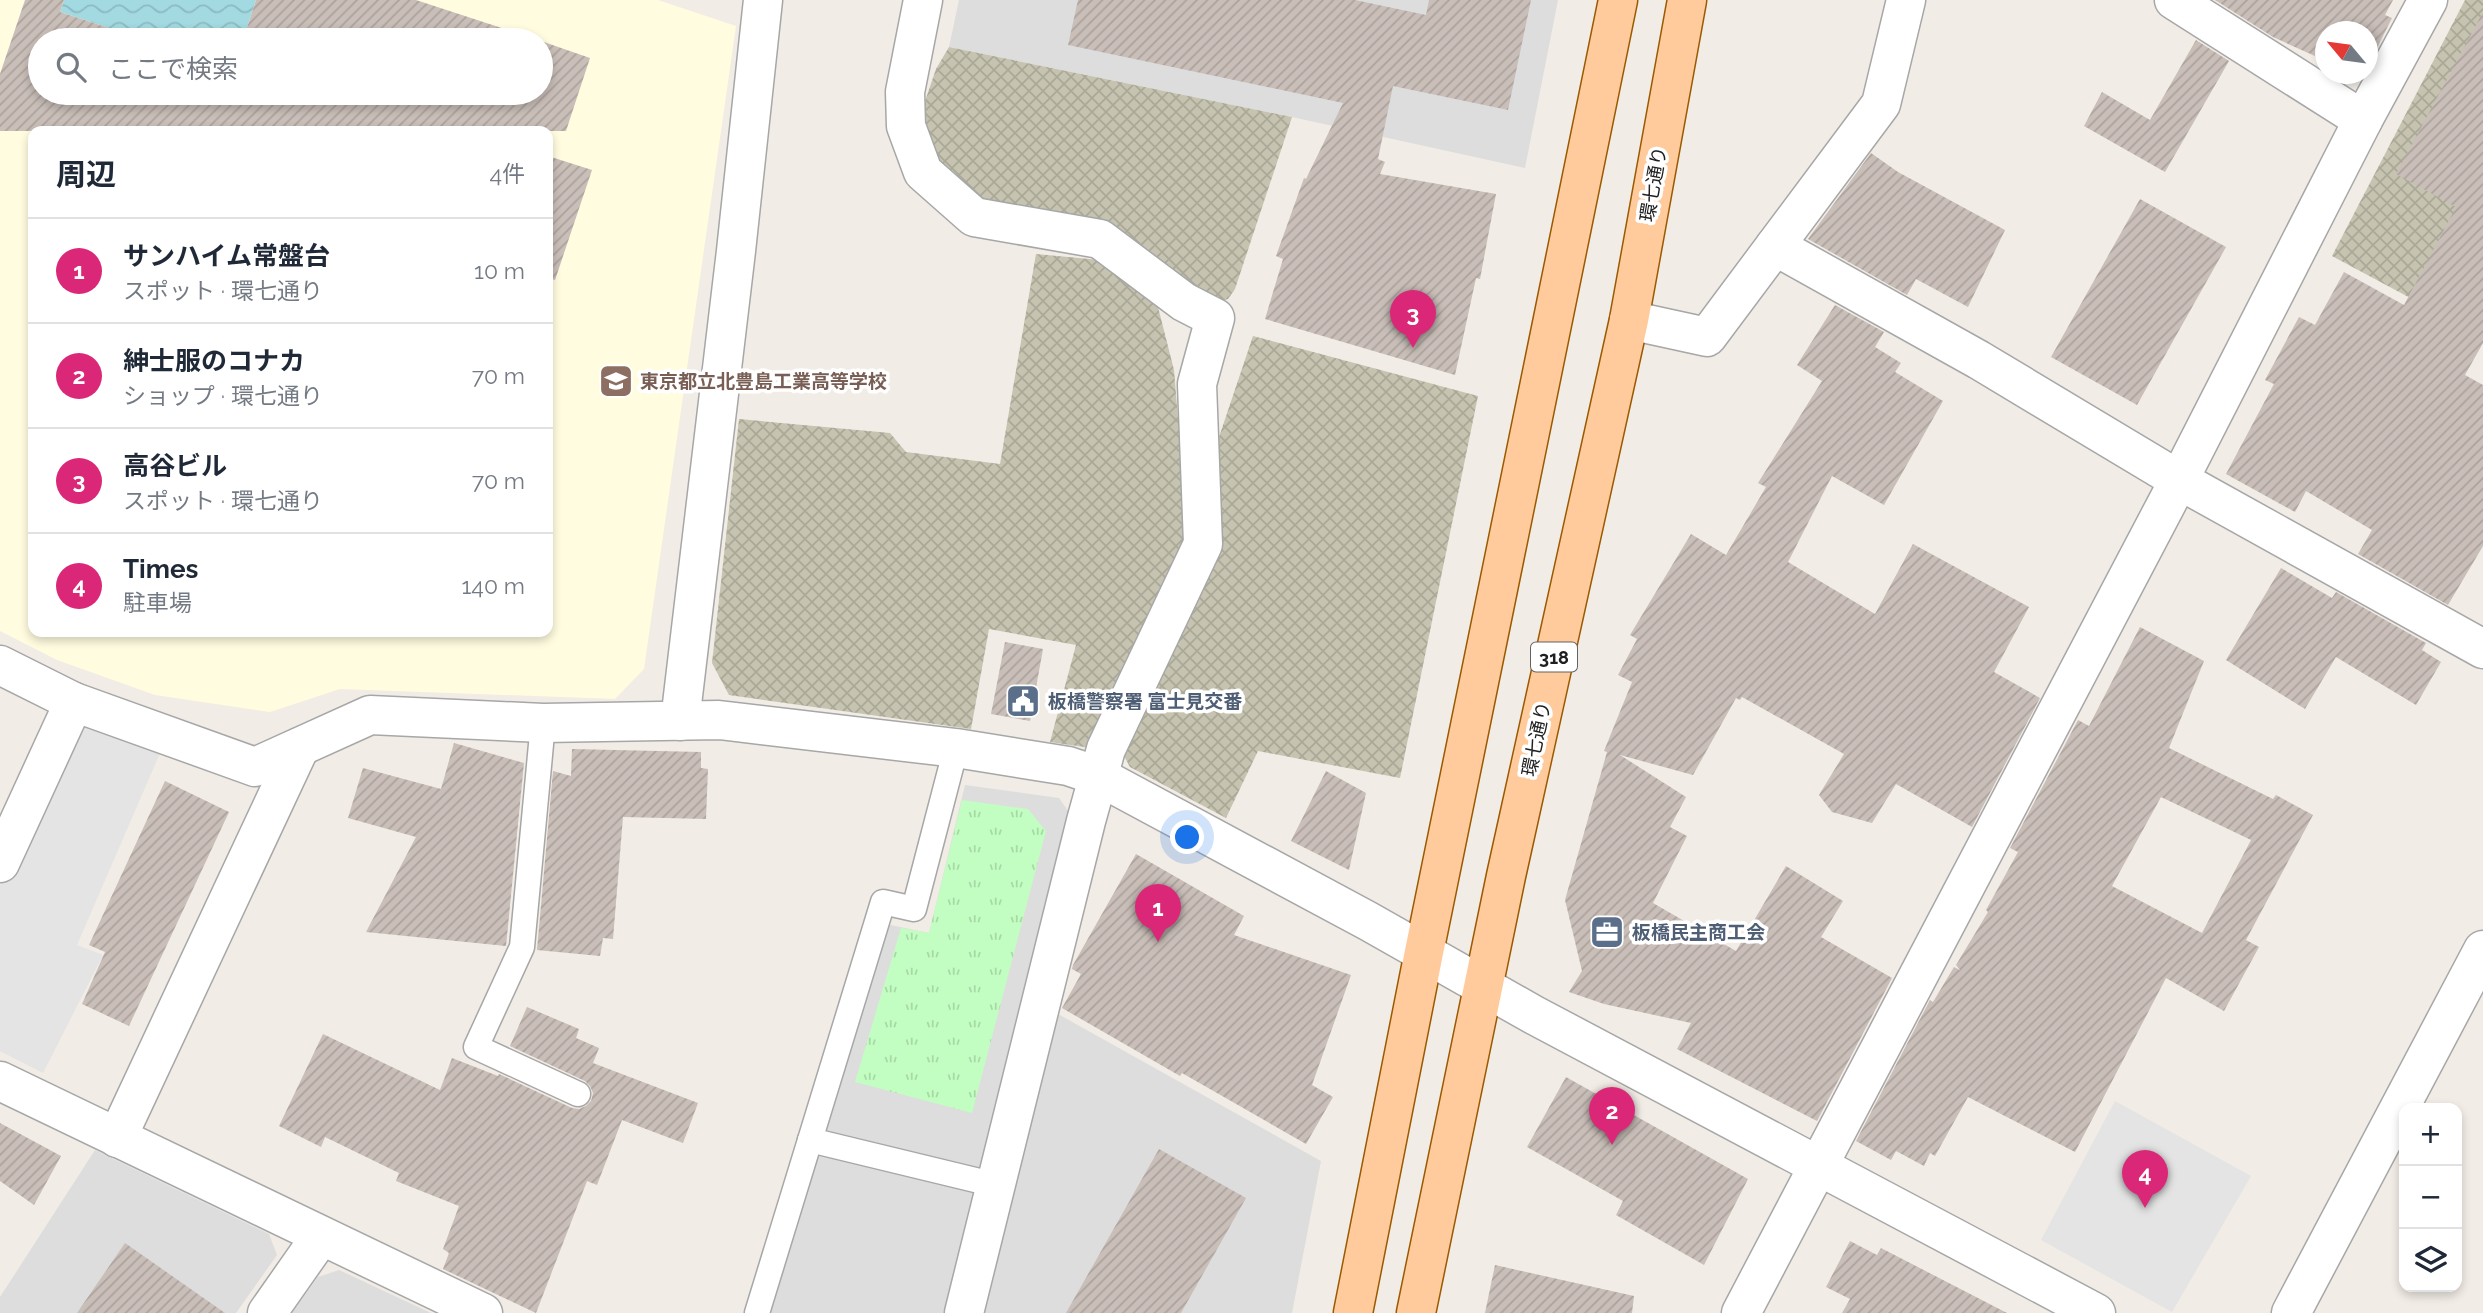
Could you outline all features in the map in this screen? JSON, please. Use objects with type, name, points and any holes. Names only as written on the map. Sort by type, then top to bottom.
[{"type":"main road","points":[[1353,1313],[1618,0]]},
{"type":"main road","name":"環七通り","points":[[1416,1313],[1483,986],[1629,320],[1687,0]]},
{"type":"street","points":[[923,0],[905,92],[906,126],[923,172],[974,216],[1100,239],[1184,302],[1215,318],[1197,384],[1203,544],[1106,749],[964,1313]]},
{"type":"street","points":[[1629,320],[1707,337],[1881,104],[1906,0]]},
{"type":"street","points":[[2174,0],[2362,120]]},
{"type":"street","points":[[1741,1313],[2179,480],[2362,120],[2428,0]]},
{"type":"street","points":[[680,721],[735,265],[760,1]]},
{"type":"street","points":[[1775,246],[1979,360],[2179,480],[2483,649]]},
{"type":"street","points":[[0,665],[74,702],[255,767],[370,715],[543,723],[719,720],[956,748],[1068,766],[1098,776],[1483,986],[2096,1313]]},
{"type":"street","points":[[0,863],[74,702]]},
{"type":"street","points":[[117,1138],[300,747]]},
{"type":"street","points":[[2291,1313],[2483,950]]},
{"type":"street","points":[[0,1081],[483,1313]]},
{"type":"street","points":[[267,1313],[321,1236]]},
{"type":"lane","points":[[543,723],[522,947],[476,1046],[578,1094]]},
{"type":"lane","points":[[757,1313],[883,902],[914,909],[956,748]]},
{"type":"lane","points":[[810,1140],[996,1185]]},
{"type":"shaded area","name":"東京都立北豊島工業高等学校","points":[[0,0],[658,0],[736,26],[644,669],[615,699],[340,689],[270,712],[155,695],[57,660],[0,631]]},
{"type":"shaded area","points":[[959,0],[1558,0],[1525,168],[949,47]]},
{"type":"shaded area","points":[[2465,0],[2483,0],[2483,337],[2332,256]]},
{"type":"shaded area","points":[[949,47],[1292,117],[1235,289],[1228,299],[1218,302],[987,204],[936,163],[921,113],[936,69]]},
{"type":"shaded area","points":[[1036,254],[1100,260],[1157,303],[1174,370],[1188,541],[1091,748],[1050,742],[1076,645],[989,629],[971,729],[729,695],[712,663],[739,419],[890,433],[906,452],[1000,464]]},
{"type":"shaded area","points":[[1253,336],[1478,396],[1400,778],[1258,751],[1226,818],[1130,767],[1124,756],[1214,452]]},
{"type":"shaded area","points":[[78,720],[160,753],[77,945],[103,955],[43,1073],[0,1051],[0,885]]},
{"type":"shaded area","points":[[965,785],[1059,798],[1071,815],[948,1313],[770,1313],[886,924],[929,933]]},
{"type":"shaded area","points":[[1058,1014],[1321,1161],[1292,1313],[984,1313]]},
{"type":"shaded area","points":[[2115,1101],[2251,1176],[2172,1312],[2041,1240]]},
{"type":"shaded area","points":[[95,1150],[269,1234],[277,1255],[236,1313],[0,1313],[0,1297]]},
{"type":"shaded area","points":[[339,1270],[431,1313],[292,1313],[318,1277]]},
{"type":"green space","points":[[962,800],[1028,809],[1046,831],[972,1113],[855,1082],[901,928],[929,933]]},
{"type":"water","points":[[64,0],[256,0],[247,28],[109,28],[60,12]]},
{"type":"building","points":[[25,0],[64,0],[60,12],[109,28],[28,28],[28,105],[553,105],[553,45],[590,58],[566,131],[553,131],[553,126],[28,126],[28,131],[0,131],[0,74]]},
{"type":"building","points":[[256,0],[416,0],[501,28],[247,28]]},
{"type":"building","points":[[1078,0],[1355,0],[1426,15],[1429,0],[1531,0],[1508,110],[1393,86],[1378,159],[1385,162],[1380,174],[1496,194],[1480,279],[1476,278],[1455,375],[1265,319],[1283,259],[1276,256],[1304,178],[1306,179],[1343,103],[1068,45]]},
{"type":"building","points":[[2215,0],[2393,0],[2385,15],[2392,18],[2378,46],[2378,21],[2315,21],[2315,56],[2273,37]]},
{"type":"building","points":[[2483,12],[2483,343],[2465,375],[2483,385],[2483,546],[2448,605],[2358,554],[2372,530],[2306,491],[2295,512],[2226,474],[2274,384],[2265,380],[2299,317],[2315,325],[2344,272],[2404,305],[2456,207],[2396,174]]},
{"type":"building","points":[[2196,40],[2229,61],[2165,172],[2084,126],[2102,92],[2150,120]]},
{"type":"building","points":[[1871,153],[1898,172],[2005,230],[1968,307],[1916,279],[1907,295],[1808,239]]},
{"type":"building","points":[[553,158],[592,170],[553,279]]},
{"type":"building","points":[[2140,199],[2226,247],[2137,405],[2051,357]]},
{"type":"building","points":[[1835,305],[1884,332],[1875,347],[1901,363],[1895,372],[1943,401],[1884,505],[1832,476],[1788,562],[1875,614],[1913,544],[2029,607],[1994,672],[2040,698],[1972,827],[1896,784],[1872,823],[1832,812],[1819,795],[1844,754],[1742,697],[1740,700],[1736,698],[1693,775],[1620,755],[1686,797],[1670,827],[1687,836],[1653,903],[1736,951],[1786,866],[1843,901],[1821,937],[1892,978],[1817,1121],[1677,1049],[1691,1023],[1604,1004],[1569,992],[1582,971],[1565,900],[1607,752],[1604,751],[1632,682],[1618,675],[1637,639],[1630,635],[1691,534],[1726,555],[1766,487],[1758,483],[1822,381],[1797,365]]},
{"type":"building","points":[[2281,568],[2332,598],[2336,592],[2426,643],[2422,650],[2441,662],[2416,705],[2336,657],[2305,709],[2226,660]]},
{"type":"building","points":[[2140,627],[2204,661],[2169,748],[2273,799],[2276,795],[2313,815],[2246,940],[2259,947],[2224,1011],[2166,978],[2075,1152],[1968,1097],[1935,1156],[1930,1153],[1924,1166],[1896,1151],[1891,1160],[1856,1141],[1930,1000],[1933,1002],[1954,967],[1960,970],[1956,965],[1988,912],[1986,910],[2018,852],[2010,848],[2078,720],[2089,726]],"holes":[[[2161,797],[2251,840],[2202,933],[2112,886]]]},
{"type":"building","points":[[1005,642],[1043,649],[1030,721],[991,714]]},
{"type":"building","points":[[454,743],[524,763],[506,946],[366,932],[416,837],[348,818],[363,768],[441,789]]},
{"type":"building","points":[[572,749],[701,752],[701,768],[708,769],[706,819],[623,817],[613,939],[603,938],[600,956],[537,950],[553,771],[571,776]]},
{"type":"building","points":[[1326,771],[1366,793],[1349,870],[1291,841]]},
{"type":"building","points":[[165,781],[229,812],[129,1026],[82,1004],[105,952],[89,945]]},
{"type":"building","points":[[1136,854],[1244,916],[1234,935],[1351,975],[1312,1085],[1333,1097],[1306,1144],[1062,1008],[1081,974],[1072,969],[1073,965]]},
{"type":"building","points":[[527,1007],[579,1029],[576,1038],[599,1048],[593,1063],[698,1103],[683,1143],[622,1120],[597,1185],[587,1181],[536,1313],[443,1269],[449,1253],[443,1249],[459,1206],[396,1181],[399,1173],[325,1137],[321,1147],[279,1126],[323,1034],[440,1090],[452,1058],[498,1076],[499,1074],[572,1108],[586,1106],[593,1093],[585,1081],[510,1046]]},
{"type":"building","points":[[1566,1077],[1748,1179],[1704,1265],[1616,1215],[1623,1201],[1527,1147]]},
{"type":"building","points":[[0,1123],[61,1156],[34,1205],[0,1181]]},
{"type":"building","points":[[1159,1149],[1246,1198],[1181,1313],[1066,1313]]},
{"type":"building","points":[[1850,1241],[1877,1255],[1881,1248],[2007,1313],[1842,1313],[1850,1299],[1826,1287]]},
{"type":"building","points":[[125,1243],[225,1313],[77,1313]]},
{"type":"building","points":[[1495,1265],[1634,1296],[1632,1313],[1485,1313]]},
{"type":"place","name":"高谷ビル","points":[[1413,348]]},
{"type":"place","name":"東京都立北豊島工業高等学校","points":[[616,381]]},
{"type":"place","name":"板橋警察署 富士見交番","points":[[1023,701]]},
{"type":"place","name":"板橋民主商工会","points":[[1607,932]]},
{"type":"place","name":"サンハイム常盤台","points":[[1158,942]]},
{"type":"place","name":"紳士服のコナカ","points":[[1612,1145]]},
{"type":"place","name":"Times","points":[[2145,1208]]}]
